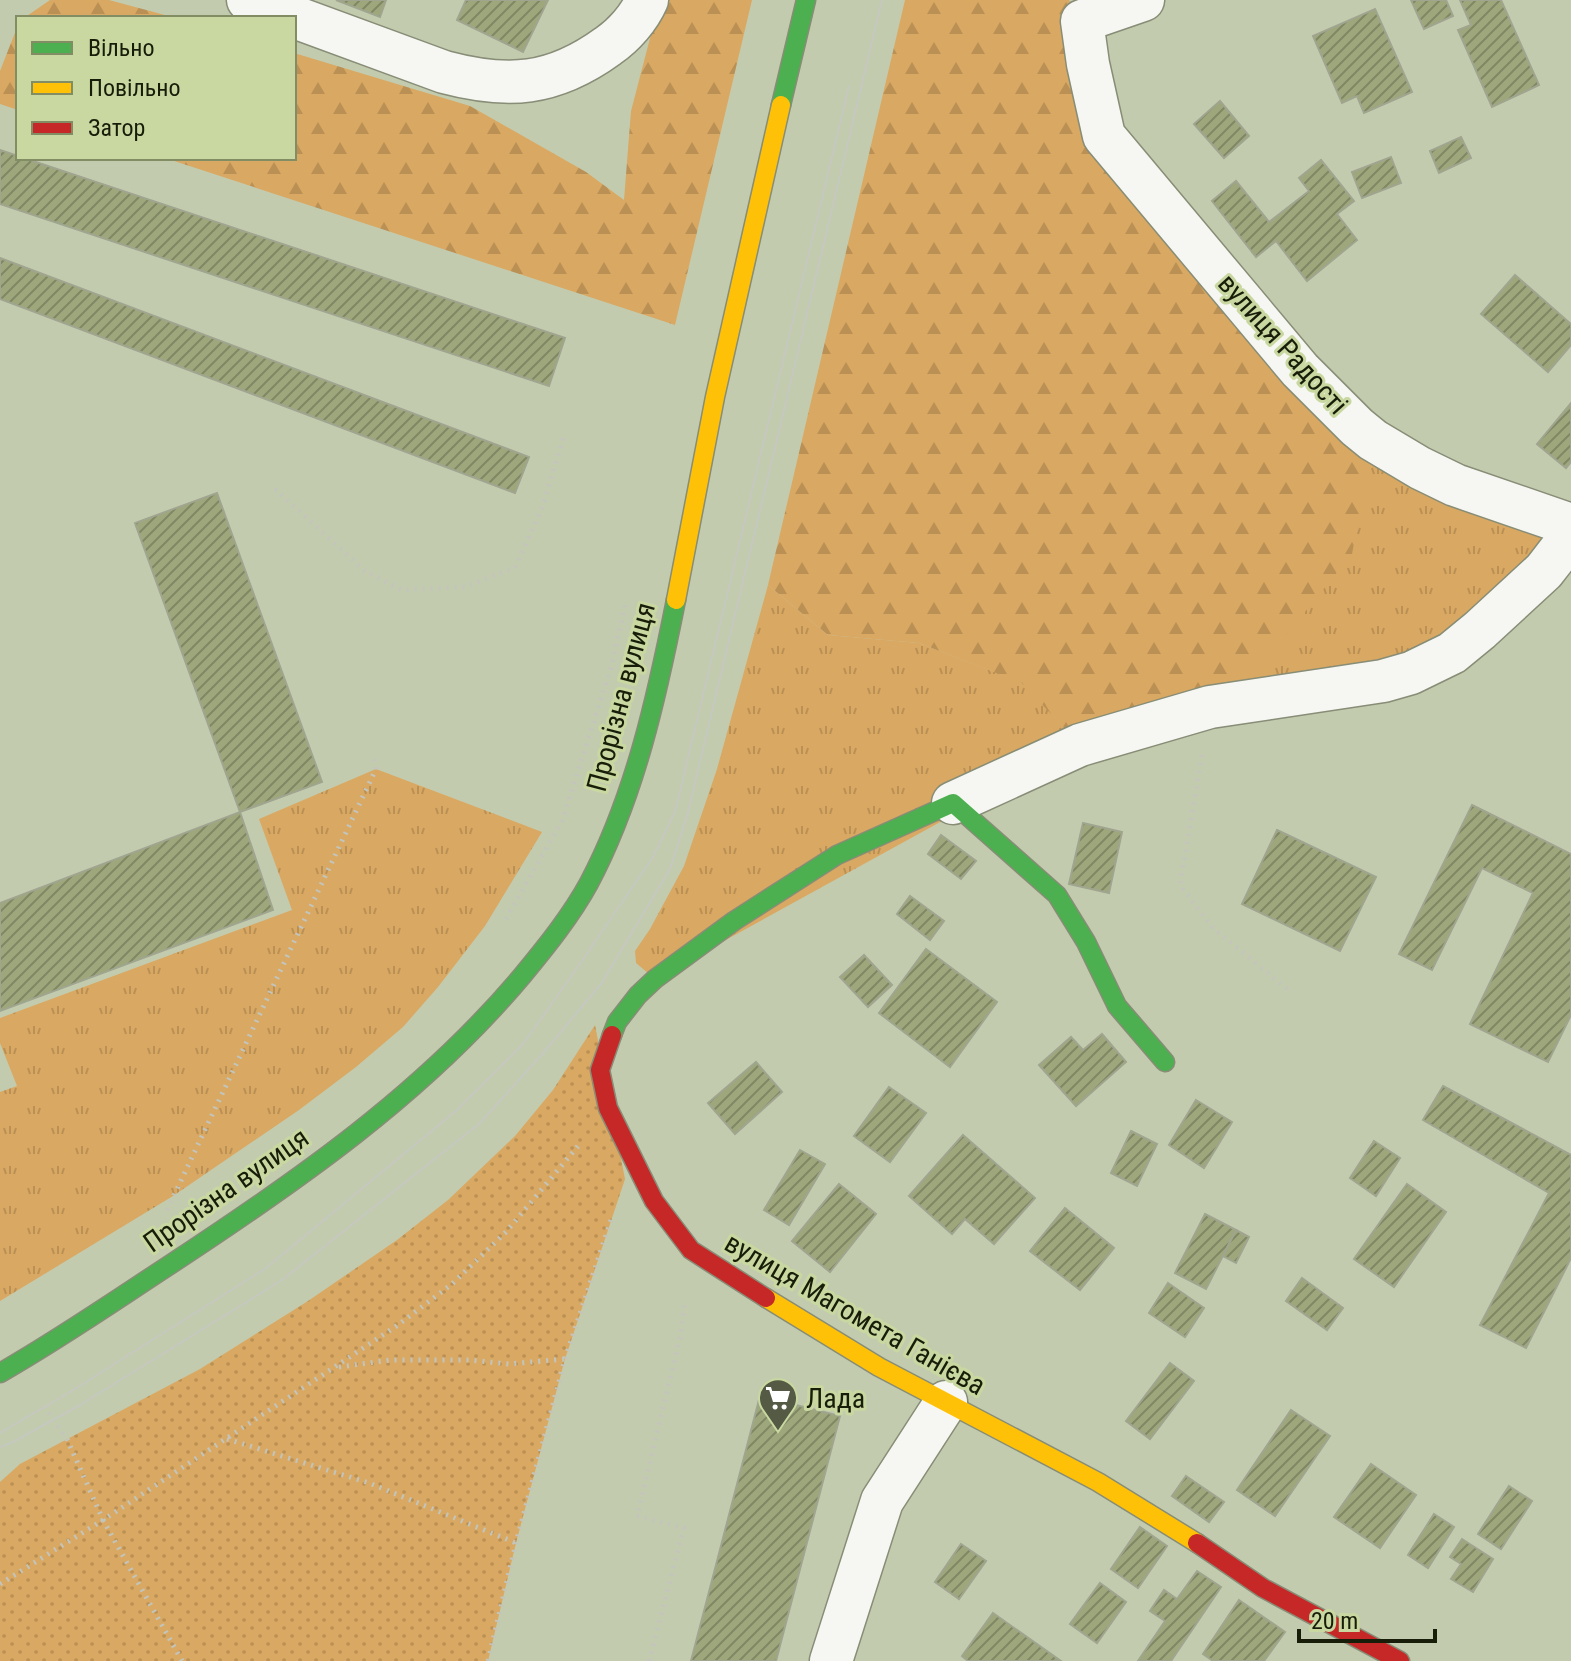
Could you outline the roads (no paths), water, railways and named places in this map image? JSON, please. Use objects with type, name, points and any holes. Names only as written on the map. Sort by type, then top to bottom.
[{"type":"street","points":[[248,0],[292,16]]},
{"type":"street","points":[[296,18],[444,72],[477,81],[520,82],[553,76],[586,61],[618,39],[642,11],[647,0]]},
{"type":"street","name":"Прорізна вулиця","points":[[8,1369],[302,1174],[408,1093],[443,1062],[510,990],[585,891],[632,780],[652,705],[678,591],[725,341],[806,0]]},
{"type":"street","name":"вулиця Радості","points":[[1143,0],[1082,21],[1104,136],[1300,370],[1357,427],[1391,451],[1455,485],[1571,525]]},
{"type":"street","points":[[1165,1062],[1117,1006],[1086,942],[1057,895],[953,803],[1080,745],[1210,707],[1383,681],[1411,673],[1452,653],[1480,630],[1544,571],[1571,536]]},
{"type":"street","name":"вулиця Магомета Ганієва","points":[[953,803],[837,855],[734,921],[655,979],[617,1022],[600,1070],[608,1108],[654,1201],[691,1250],[745,1285],[866,1359],[1098,1482],[1171,1526],[1263,1588],[1400,1661]]},
{"type":"street","points":[[831,1661],[882,1501],[946,1402]]},
{"type":"tram line","points":[[0,1447],[80,1405],[282,1280],[480,1123],[601,984],[670,869],[687,816],[882,0]]},
{"type":"tram line","points":[[0,1433],[266,1268],[458,1109],[523,1044],[653,857],[675,812],[849,86]]},
{"type":"place","name":"Лада","points":[[778,1432]]}]
